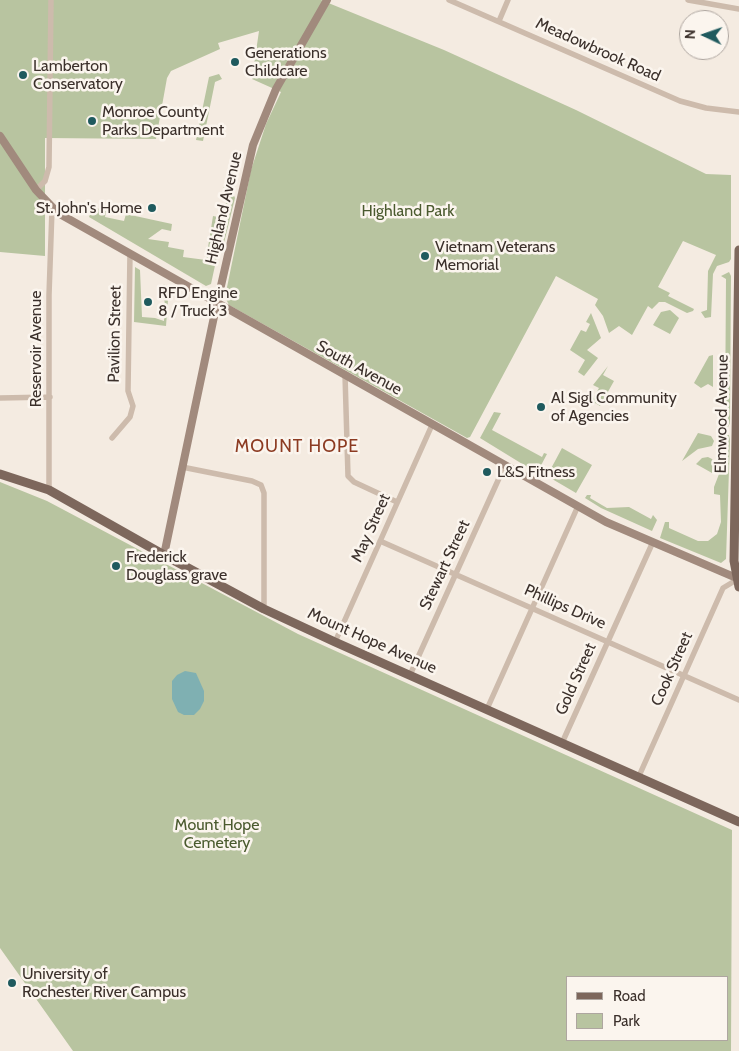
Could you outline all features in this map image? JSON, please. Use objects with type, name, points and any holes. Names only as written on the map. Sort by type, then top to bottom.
[{"type":"main road","name":"Highland Avenue","points":[[164,555],[216,304],[248,164],[260,124],[276,89],[327,0]]},
{"type":"main road","name":"South Avenue","points":[[0,136],[36,190],[52,209],[216,304],[578,506],[652,544],[739,579]]},
{"type":"main road","name":"Elmwood Avenue","points":[[739,250],[734,562],[739,579],[739,587]]},
{"type":"main road","name":"Mount Hope Avenue","points":[[0,474],[49,490],[264,609],[739,822]]},
{"type":"street","points":[[36,190],[45,181],[48,167],[51,0]]},
{"type":"street","name":"Meadowbrook Road","points":[[449,0],[688,104],[739,112]]},
{"type":"street","points":[[499,21],[508,0]]},
{"type":"street","points":[[688,0],[739,9]]},
{"type":"street","name":"Reservoir Avenue","points":[[49,490],[49,295],[52,209]]},
{"type":"street","name":"Pavilion Street","points":[[112,438],[130,416],[132,406],[128,391],[130,253]]},
{"type":"street","points":[[345,375],[348,476],[354,482],[397,502]]},
{"type":"street","points":[[0,398],[50,397]]},
{"type":"street","name":"May Street","points":[[335,642],[432,425]]},
{"type":"street","name":"Stewart Street","points":[[410,675],[505,465]]},
{"type":"street","points":[[182,467],[252,480],[261,485],[264,493],[264,609]]},
{"type":"street","points":[[487,709],[578,506]]},
{"type":"street","name":"Phillips Drive","points":[[380,541],[739,700]]},
{"type":"street","name":"Gold Street","points":[[562,743],[652,544]]},
{"type":"street","name":"Cook Street","points":[[639,776],[723,588],[739,579]]},
{"type":"green space","name":"Highland Park","points":[[0,0],[321,0],[444,50],[576,110],[706,174],[731,175],[731,259],[729,262],[717,266],[713,274],[711,317],[705,318],[701,312],[707,310],[708,271],[716,255],[683,241],[658,287],[670,293],[668,296],[694,309],[693,311],[687,313],[665,302],[659,302],[652,309],[648,306],[632,335],[619,326],[609,333],[603,316],[595,305],[598,299],[556,276],[470,437],[467,438],[229,305],[225,297],[251,170],[266,124],[281,92],[252,79],[259,31],[218,43],[220,49],[171,71],[167,78],[156,139],[45,138],[45,256],[0,252]]},
{"type":"green space","points":[[219,74],[222,79],[215,82],[203,141],[196,140],[209,77]]},
{"type":"green space","points":[[224,186],[231,188],[235,198],[223,247],[219,247],[211,284],[206,286],[89,217],[93,207],[106,211],[105,217],[124,221],[126,214],[172,224],[171,231],[162,229],[148,239],[169,242],[168,247],[184,250],[183,257],[206,260],[213,216],[223,218],[228,192],[223,191]]},
{"type":"green space","points":[[135,267],[140,270],[142,317],[164,321],[165,286],[163,284],[169,287],[166,326],[134,322]]},
{"type":"green space","points":[[729,272],[731,276],[730,423],[725,428],[719,423],[725,421],[726,279],[721,276]]},
{"type":"green space","points":[[670,310],[679,318],[670,334],[653,325],[661,312]]},
{"type":"green space","points":[[591,313],[601,338],[587,350],[598,358],[584,376],[578,372],[585,360],[570,350],[581,330],[586,332],[590,324],[586,322]]},
{"type":"green space","points":[[713,355],[713,387],[708,384],[701,388],[694,383],[709,356]]},
{"type":"green space","points":[[608,366],[603,375],[614,381],[600,406],[595,403],[593,404],[591,402],[599,388],[593,385]]},
{"type":"green space","points":[[494,412],[501,413],[492,430],[542,457],[544,453],[547,454],[537,473],[480,438]]},
{"type":"green space","points":[[698,433],[711,436],[714,441],[712,446],[698,449],[682,461]]},
{"type":"green space","points":[[723,435],[729,435],[730,440],[726,559],[721,563],[660,538],[665,522],[669,522],[669,528],[698,541],[708,541],[717,534],[721,522],[720,495],[714,494],[714,487],[719,474],[720,440]]},
{"type":"green space","points":[[562,448],[592,465],[576,493],[547,476]]},
{"type":"green space","points":[[708,457],[714,463],[712,473],[696,464],[702,458]]},
{"type":"green space","name":"Mount Hope Cemetery","points":[[0,482],[47,501],[298,634],[732,830],[731,1051],[73,1051],[0,948]]},
{"type":"green space","points":[[587,495],[591,495],[590,498],[607,508],[629,507],[651,519],[653,515],[657,520],[652,531],[601,508],[585,498]]},
{"type":"water","points":[[185,671],[196,673],[204,691],[204,701],[194,715],[184,715],[178,712],[172,699],[172,681],[177,675]]},
{"type":"place","name":"Generations Childcare","points":[[235,62]]},
{"type":"place","name":"Lamberton Conservatory","points":[[23,75]]},
{"type":"place","name":"Monroe County Parks Department","points":[[92,121]]},
{"type":"place","name":"St. John's Home","points":[[152,208]]},
{"type":"place","name":"Vietnam Veterans Memorial","points":[[425,256]]},
{"type":"place","name":"RFD Engine 8 / Truck 3","points":[[148,302]]},
{"type":"place","name":"Al Sigl Community of Agencies","points":[[541,407]]},
{"type":"place","name":"L&S Fitness","points":[[487,472]]},
{"type":"place","name":"Frederick Douglass grave","points":[[116,566]]},
{"type":"place","name":"University of Rochester River Campus","points":[[12,983]]},
{"type":"district","name":"MOUNT HOPE","points":[[297,447]]}]
